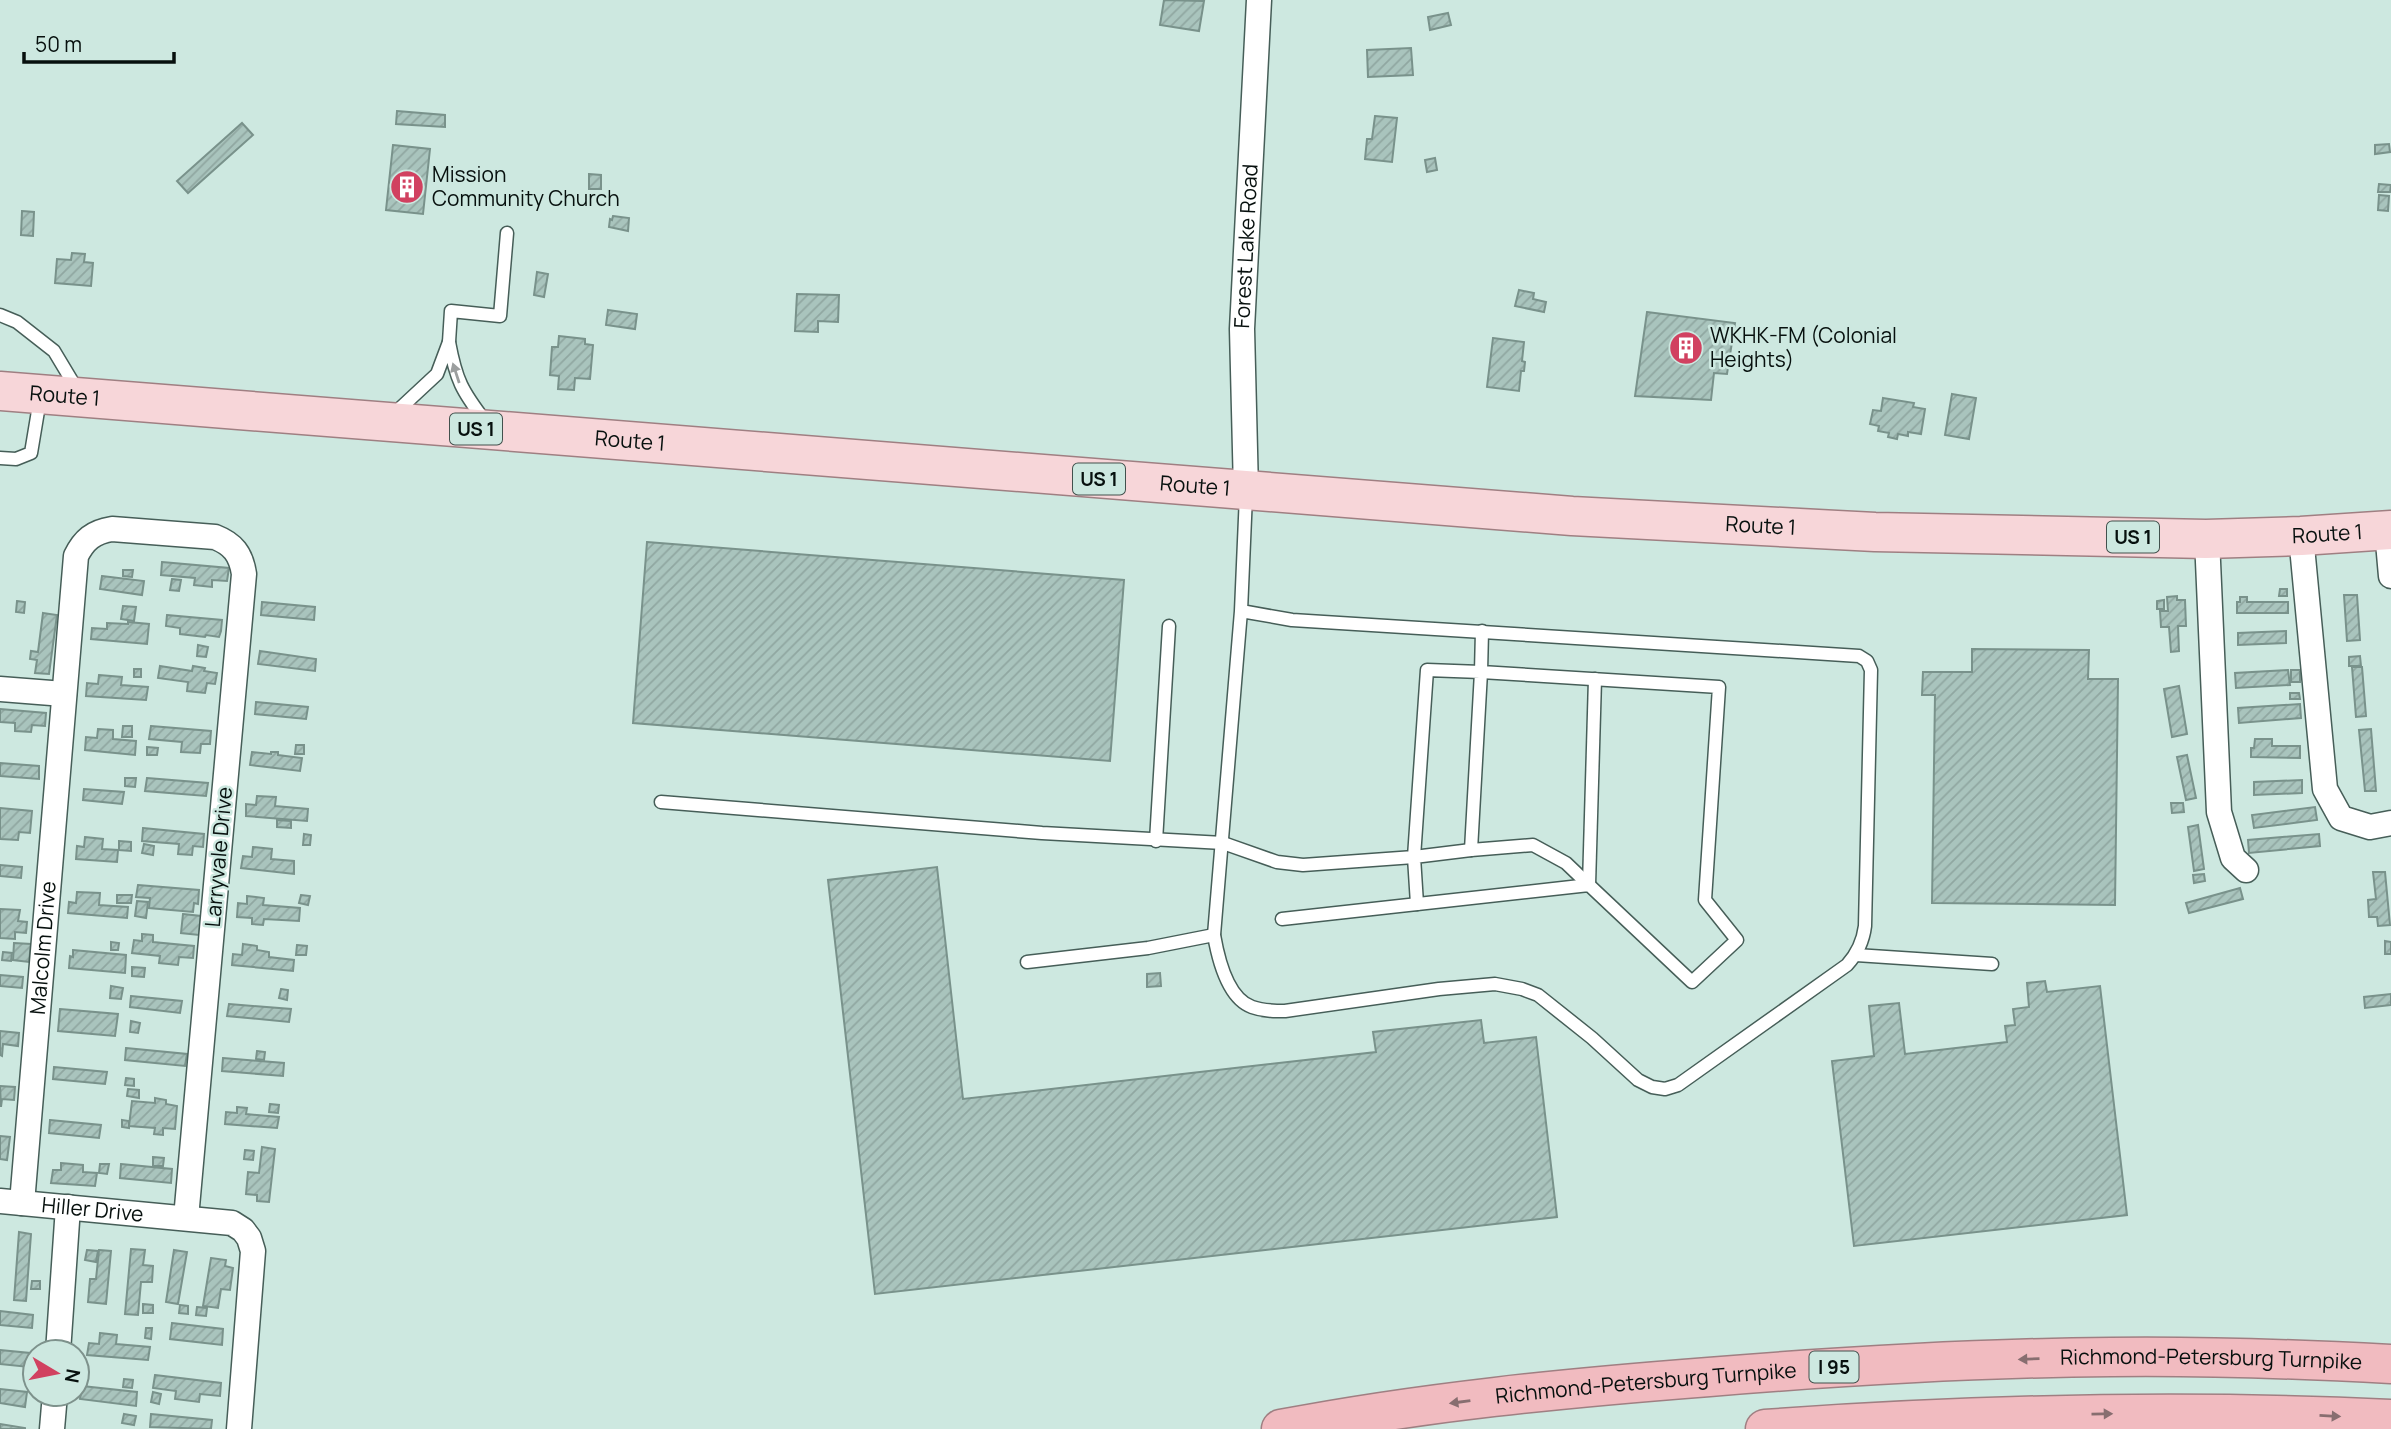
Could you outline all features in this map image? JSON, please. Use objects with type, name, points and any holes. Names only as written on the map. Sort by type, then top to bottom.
[{"type":"highway","name":"Richmond-Petersburg Turnpike","points":[[1281,1429],[1468,1400],[1853,1365],[2110,1357],[2280,1359],[2391,1364]]},
{"type":"highway","points":[[1765,1429],[1945,1418],[2154,1413],[2316,1415],[2391,1419]]},
{"type":"main road","name":"Route 1","points":[[0,391],[1572,516],[1875,532],[2207,539],[2389,530]]},
{"type":"street","name":"Forest Lake Road","points":[[1246,491],[1242,328],[1259,0]]},
{"type":"street","name":"Larryvale Drive","points":[[64,694],[76,556],[82,544],[92,535],[111,529],[215,537],[228,542],[237,551],[244,574],[186,1218]]},
{"type":"street","points":[[2389,530],[2391,576]]},
{"type":"street","points":[[2301,536],[2326,789],[2341,818],[2370,827],[2391,823]]},
{"type":"street","points":[[2207,539],[2219,812],[2233,859],[2246,870]]},
{"type":"street","points":[[0,689],[64,694]]},
{"type":"street","name":"Malcolm Drive","points":[[11,1202],[64,694]]},
{"type":"street","name":"Hiller Drive","points":[[11,1202],[186,1218]]},
{"type":"street","points":[[59,1338],[68,1207]]},
{"type":"street","points":[[186,1218],[232,1223],[243,1230],[253,1251],[239,1429]]},
{"type":"street","points":[[52,1429],[54,1408]]},
{"type":"lane","points":[[385,421],[437,374],[449,342],[452,312],[500,316],[507,233]]},
{"type":"lane","points":[[0,315],[17,322],[54,351],[81,397]]},
{"type":"lane","points":[[449,342],[455,375],[467,397],[492,430]]},
{"type":"lane","points":[[0,458],[16,459],[31,453],[40,394]]},
{"type":"lane","points":[[1241,611],[1292,620],[1859,656],[1867,662],[1871,670],[1865,926],[1864,937],[1856,955],[1847,965],[1678,1086],[1665,1088],[1652,1087],[1638,1080],[1592,1038],[1538,995],[1522,989],[1495,984],[1439,989],[1285,1011],[1268,1011],[1249,1006],[1227,980],[1218,960],[1214,935],[1241,611],[1246,491]]},
{"type":"lane","points":[[1156,841],[1169,626]]},
{"type":"lane","points":[[1471,850],[1482,631]]},
{"type":"lane","points":[[662,802],[1156,841],[1223,843],[1277,862],[1303,865],[1414,857],[1533,845],[1566,863],[1692,982],[1737,940],[1705,900],[1719,687],[1427,670],[1414,857],[1417,904]]},
{"type":"lane","points":[[1589,885],[1595,679]]},
{"type":"lane","points":[[1282,919],[1589,885]]},
{"type":"lane","points":[[1027,962],[1149,948],[1214,935]]},
{"type":"lane","points":[[1856,955],[1992,964]]},
{"type":"building","points":[[1164,0],[1204,1],[1199,31],[1160,25]]},
{"type":"building","points":[[1448,13],[1451,25],[1430,30],[1428,17]]},
{"type":"building","points":[[1411,48],[1413,75],[1368,77],[1367,50]]},
{"type":"building","points":[[397,111],[445,115],[445,127],[396,124]]},
{"type":"building","points":[[1375,116],[1397,118],[1392,162],[1365,159],[1367,139],[1372,139]]},
{"type":"building","points":[[242,123],[253,135],[188,193],[177,181]]},
{"type":"building","points":[[2389,144],[2390,152],[2375,154],[2375,145]]},
{"type":"building","name":"Mission Community Church","points":[[393,145],[430,149],[423,214],[386,210]]},
{"type":"building","points":[[1435,158],[1437,170],[1427,172],[1425,160]]},
{"type":"building","points":[[589,174],[601,175],[601,189],[589,189]]},
{"type":"building","points":[[2379,184],[2391,185],[2390,192],[2378,192]]},
{"type":"building","points":[[2379,195],[2389,196],[2388,211],[2378,210]]},
{"type":"building","points":[[22,211],[34,212],[33,236],[21,235]]},
{"type":"building","points":[[613,216],[629,218],[628,231],[609,227]]},
{"type":"building","points":[[72,253],[85,254],[84,262],[93,263],[91,286],[55,283],[57,259],[71,260]]},
{"type":"building","points":[[537,272],[548,274],[544,297],[534,295]]},
{"type":"building","points":[[1519,290],[1534,293],[1533,299],[1546,302],[1544,312],[1515,306]]},
{"type":"building","points":[[797,294],[839,295],[838,322],[818,321],[818,332],[795,331]]},
{"type":"building","points":[[608,310],[637,314],[635,329],[606,325]]},
{"type":"building","name":"WKHK-FM (Colonial Heights)","points":[[1647,312],[1735,323],[1727,374],[1714,373],[1711,400],[1635,396]]},
{"type":"building","points":[[559,336],[585,339],[585,344],[593,345],[590,379],[575,378],[574,390],[558,389],[559,376],[550,375],[552,347],[558,347]]},
{"type":"building","points":[[1493,338],[1524,342],[1522,361],[1525,362],[1519,391],[1487,387]]},
{"type":"building","points":[[1952,394],[1976,398],[1969,439],[1945,435]]},
{"type":"building","points":[[1883,398],[1914,403],[1913,407],[1925,409],[1921,434],[1898,434],[1897,439],[1888,437],[1889,433],[1878,431],[1879,426],[1870,424],[1873,410],[1881,411]]},
{"type":"building","points":[[647,542],[1124,580],[1110,761],[633,723]]},
{"type":"building","points":[[162,562],[229,568],[227,581],[212,580],[212,587],[194,585],[195,578],[161,575]]},
{"type":"building","points":[[123,570],[133,570],[132,577],[123,576]]},
{"type":"building","points":[[102,576],[144,581],[142,595],[100,589]]},
{"type":"building","points":[[172,579],[181,580],[179,591],[170,590]]},
{"type":"building","points":[[2280,589],[2287,589],[2287,596],[2279,596]]},
{"type":"building","points":[[2344,595],[2357,595],[2360,640],[2347,641]]},
{"type":"building","points":[[2177,596],[2177,600],[2185,600],[2186,626],[2178,626],[2179,651],[2171,652],[2169,627],[2161,627],[2160,611],[2168,611],[2167,597]]},
{"type":"building","points":[[2240,597],[2247,597],[2247,602],[2288,602],[2288,613],[2237,613]]},
{"type":"building","points":[[2164,600],[2164,609],[2157,609],[2157,601]]},
{"type":"building","points":[[17,601],[25,602],[24,613],[16,612]]},
{"type":"building","points":[[262,602],[315,607],[314,620],[261,615]]},
{"type":"building","points":[[123,606],[136,607],[134,621],[121,619]]},
{"type":"building","points":[[43,613],[57,615],[49,674],[35,673],[37,660],[30,659],[31,651],[38,652]]},
{"type":"building","points":[[167,615],[222,620],[219,637],[180,634],[180,628],[166,626]]},
{"type":"building","points":[[107,623],[149,624],[147,644],[91,639],[92,628],[107,629]]},
{"type":"building","points":[[2286,631],[2286,643],[2238,645],[2238,633]]},
{"type":"building","points":[[198,645],[208,647],[206,657],[197,656]]},
{"type":"building","points":[[1972,649],[2089,650],[2088,679],[2118,679],[2115,905],[1932,903],[1935,695],[1922,695],[1923,672],[1972,672]]},
{"type":"building","points":[[260,651],[316,659],[315,671],[258,664]]},
{"type":"building","points":[[2360,656],[2361,666],[2349,666],[2349,657]]},
{"type":"building","points":[[160,666],[192,671],[193,666],[205,668],[204,671],[217,673],[215,684],[207,683],[205,693],[187,691],[188,682],[158,678]]},
{"type":"building","points":[[2352,667],[2362,667],[2366,716],[2356,717]]},
{"type":"building","points":[[134,669],[141,669],[141,677],[134,677]]},
{"type":"building","points":[[2288,670],[2290,685],[2236,688],[2235,673]]},
{"type":"building","points":[[2291,670],[2300,670],[2300,682],[2291,682]]},
{"type":"building","points":[[99,675],[122,677],[121,685],[148,687],[146,700],[86,696],[87,683],[98,684]]},
{"type":"building","points":[[2179,686],[2187,734],[2172,737],[2164,689]]},
{"type":"building","points":[[2290,693],[2299,693],[2300,699],[2290,699]]},
{"type":"building","points":[[256,702],[308,707],[306,719],[255,714]]},
{"type":"building","points":[[2300,704],[2301,718],[2239,723],[2238,708]]},
{"type":"building","points":[[0,709],[46,713],[45,726],[32,725],[31,732],[15,731],[15,723],[0,722]]},
{"type":"building","points":[[123,726],[132,726],[132,737],[122,737]]},
{"type":"building","points":[[151,726],[211,731],[210,744],[201,744],[200,753],[181,752],[182,742],[149,739]]},
{"type":"building","points":[[98,729],[113,730],[113,739],[136,741],[135,755],[85,750],[86,737],[97,738]]},
{"type":"building","points":[[2371,729],[2376,791],[2365,791],[2359,730]]},
{"type":"building","points":[[2255,739],[2272,739],[2272,746],[2300,746],[2300,758],[2251,757]]},
{"type":"building","points":[[296,745],[304,745],[304,754],[295,754]]},
{"type":"building","points":[[147,747],[158,748],[157,755],[147,755]]},
{"type":"building","points":[[252,752],[278,752],[278,755],[302,758],[300,771],[250,765]]},
{"type":"building","points":[[2187,755],[2196,798],[2186,800],[2177,757]]},
{"type":"building","points":[[0,763],[39,766],[39,779],[0,776]]},
{"type":"building","points":[[125,778],[136,778],[135,787],[125,786]]},
{"type":"building","points":[[147,778],[208,783],[206,796],[145,791]]},
{"type":"building","points":[[2302,780],[2302,793],[2254,795],[2254,782]]},
{"type":"building","points":[[84,789],[124,792],[122,804],[83,800]]},
{"type":"building","points":[[257,796],[276,797],[275,806],[308,809],[307,821],[246,816],[246,804],[256,805]]},
{"type":"building","points":[[2171,803],[2183,803],[2184,812],[2172,813]]},
{"type":"building","points":[[2315,807],[2317,820],[2254,828],[2252,815]]},
{"type":"building","points":[[0,808],[32,811],[30,833],[19,832],[18,840],[0,839]]},
{"type":"building","points":[[277,820],[291,821],[291,828],[277,827]]},
{"type":"building","points":[[2198,825],[2204,869],[2194,871],[2188,827]]},
{"type":"building","points":[[143,828],[204,834],[203,847],[193,846],[192,855],[178,854],[179,844],[142,841]]},
{"type":"building","points":[[304,834],[311,835],[310,845],[303,845]]},
{"type":"building","points":[[2319,834],[2320,846],[2249,853],[2248,840]]},
{"type":"building","points":[[85,837],[103,839],[102,849],[118,850],[117,862],[76,859],[77,846],[84,847]]},
{"type":"building","points":[[119,841],[131,842],[131,851],[119,850]]},
{"type":"building","points":[[144,844],[154,846],[153,855],[142,853]]},
{"type":"building","points":[[253,847],[272,849],[271,859],[294,861],[294,874],[241,868],[243,856],[252,857]]},
{"type":"building","points":[[0,865],[22,867],[21,878],[0,876]]},
{"type":"building","points":[[937,867],[963,1099],[1376,1052],[1373,1032],[1481,1020],[1484,1043],[1536,1037],[1557,1217],[875,1294],[828,880]]},
{"type":"building","points":[[2373,872],[2385,872],[2390,925],[2378,926],[2377,917],[2369,917],[2368,900],[2376,899]]},
{"type":"building","points":[[2204,874],[2205,881],[2194,883],[2193,875]]},
{"type":"building","points":[[138,885],[199,890],[198,904],[194,903],[193,912],[149,908],[150,898],[136,897]]},
{"type":"building","points":[[2240,888],[2243,899],[2189,913],[2186,903]]},
{"type":"building","points":[[77,892],[100,893],[99,905],[128,907],[127,918],[68,913],[69,902],[76,903]]},
{"type":"building","points":[[117,895],[132,895],[131,903],[117,903]]},
{"type":"building","points":[[301,895],[310,896],[308,905],[299,903]]},
{"type":"building","points":[[247,896],[264,898],[263,905],[300,908],[299,921],[264,919],[263,925],[252,924],[252,918],[237,917],[238,903],[247,904]]},
{"type":"building","points":[[137,901],[148,902],[146,918],[135,916]]},
{"type":"building","points":[[0,909],[20,910],[18,921],[27,922],[26,933],[15,932],[15,939],[0,938]]},
{"type":"building","points":[[183,914],[201,916],[199,935],[181,933]]},
{"type":"building","points":[[142,934],[153,935],[153,942],[194,946],[193,958],[179,957],[178,965],[159,963],[160,956],[132,953],[134,940],[142,941]]},
{"type":"building","points":[[2385,941],[2391,942],[2391,954],[2385,954]]},
{"type":"building","points":[[111,942],[119,943],[118,950],[111,950]]},
{"type":"building","points":[[14,943],[31,944],[29,962],[13,960]]},
{"type":"building","points":[[243,944],[257,946],[257,950],[269,952],[269,957],[294,960],[293,971],[232,965],[233,954],[242,955]]},
{"type":"building","points":[[297,945],[307,946],[306,955],[296,955]]},
{"type":"building","points":[[73,950],[126,955],[125,973],[69,968]]},
{"type":"building","points":[[3,952],[12,953],[11,961],[2,960]]},
{"type":"building","points":[[132,967],[145,968],[144,977],[132,976]]},
{"type":"building","points":[[1160,973],[1161,986],[1147,987],[1147,974]]},
{"type":"building","points":[[0,975],[23,977],[22,988],[0,986]]},
{"type":"building","points":[[2045,981],[2047,992],[2100,986],[2127,1215],[1854,1246],[1832,1061],[1874,1056],[1869,1006],[1899,1003],[1905,1054],[2007,1042],[2005,1026],[2015,1025],[2013,1009],[2029,1007],[2027,983]]},
{"type":"building","points":[[111,986],[123,988],[121,999],[110,998]]},
{"type":"building","points":[[281,989],[288,990],[287,1000],[279,998]]},
{"type":"building","points":[[2391,994],[2391,1005],[2365,1008],[2364,997]]},
{"type":"building","points":[[131,996],[182,1001],[180,1013],[130,1007]]},
{"type":"building","points":[[229,1004],[291,1009],[289,1022],[227,1016]]},
{"type":"building","points":[[60,1009],[118,1014],[115,1036],[58,1031]]},
{"type":"building","points":[[131,1021],[140,1023],[138,1033],[130,1032]]},
{"type":"building","points":[[0,1031],[19,1033],[18,1046],[3,1044],[2,1056],[0,1055]]},
{"type":"building","points":[[126,1048],[187,1054],[185,1066],[125,1060]]},
{"type":"building","points":[[257,1051],[265,1052],[264,1060],[256,1059]]},
{"type":"building","points":[[223,1058],[284,1063],[283,1076],[222,1071]]},
{"type":"building","points":[[54,1067],[107,1072],[105,1084],[53,1079]]},
{"type":"building","points":[[126,1078],[134,1079],[134,1086],[125,1085]]},
{"type":"building","points":[[0,1086],[15,1087],[14,1100],[2,1099],[1,1107]]},
{"type":"building","points":[[128,1089],[139,1090],[139,1098],[127,1096]]},
{"type":"building","points":[[155,1098],[177,1106],[175,1129],[163,1128],[163,1135],[154,1134],[155,1128],[129,1126],[132,1101],[155,1103]]},
{"type":"building","points":[[270,1104],[279,1105],[278,1113],[269,1112]]},
{"type":"building","points":[[237,1107],[247,1108],[246,1114],[279,1117],[277,1128],[225,1124],[226,1112],[237,1113]]},
{"type":"building","points":[[50,1120],[101,1125],[99,1138],[49,1133]]},
{"type":"building","points":[[122,1120],[129,1121],[129,1128],[122,1127]]},
{"type":"building","points":[[0,1136],[10,1137],[7,1160],[0,1159]]},
{"type":"building","points":[[262,1147],[275,1149],[269,1202],[257,1201],[257,1195],[246,1194],[248,1172],[259,1173]]},
{"type":"building","points":[[245,1150],[254,1151],[253,1160],[244,1159]]},
{"type":"building","points":[[153,1157],[164,1158],[163,1166],[153,1166]]},
{"type":"building","points":[[61,1163],[83,1165],[83,1172],[97,1173],[95,1186],[51,1183],[53,1170],[61,1170]]},
{"type":"building","points":[[100,1164],[109,1164],[107,1174],[99,1173]]},
{"type":"building","points":[[121,1164],[172,1169],[171,1183],[120,1178]]},
{"type":"building","points":[[19,1232],[31,1234],[26,1301],[14,1300]]},
{"type":"building","points":[[131,1249],[145,1250],[143,1265],[153,1266],[152,1282],[141,1282],[138,1315],[125,1314]]},
{"type":"building","points":[[87,1250],[98,1251],[96,1262],[85,1260]]},
{"type":"building","points":[[99,1250],[111,1251],[106,1304],[88,1302],[90,1279],[96,1279]]},
{"type":"building","points":[[174,1250],[187,1252],[178,1304],[166,1302]]},
{"type":"building","points":[[211,1258],[226,1260],[225,1266],[233,1268],[230,1290],[221,1289],[218,1308],[203,1306]]},
{"type":"building","points":[[32,1281],[40,1281],[40,1289],[31,1289]]},
{"type":"building","points":[[143,1304],[153,1305],[153,1313],[143,1313]]},
{"type":"building","points":[[180,1305],[188,1306],[188,1314],[179,1313]]},
{"type":"building","points":[[197,1307],[207,1308],[206,1316],[196,1315]]},
{"type":"building","points":[[0,1311],[33,1315],[32,1328],[0,1325]]},
{"type":"building","points":[[172,1323],[223,1329],[222,1345],[170,1339]]},
{"type":"building","points":[[146,1328],[152,1328],[151,1339],[145,1338]]},
{"type":"building","points":[[100,1333],[117,1335],[116,1344],[150,1347],[148,1360],[91,1355],[91,1343],[99,1344]]},
{"type":"building","points":[[0,1350],[21,1352],[21,1366],[0,1364]]},
{"type":"building","points":[[155,1375],[221,1383],[220,1396],[200,1394],[199,1402],[175,1399],[176,1391],[153,1388]]},
{"type":"building","points":[[124,1379],[133,1380],[132,1388],[123,1387]]},
{"type":"building","points":[[91,1387],[137,1392],[136,1406],[91,1400]]},
{"type":"building","points":[[0,1389],[21,1391],[21,1406],[0,1403]]},
{"type":"building","points":[[153,1392],[161,1394],[159,1404],[151,1402]]},
{"type":"building","points":[[124,1414],[136,1416],[134,1425],[122,1423]]},
{"type":"building","points":[[151,1414],[212,1420],[211,1429],[150,1427]]},
{"type":"building","points":[[0,1424],[25,1428],[25,1429],[0,1429]]},
{"type":"place","name":"Mission Community Church","points":[[407,187]]},
{"type":"place","name":"WKHK-FM (Colonial Heights)","points":[[1686,348]]}]
